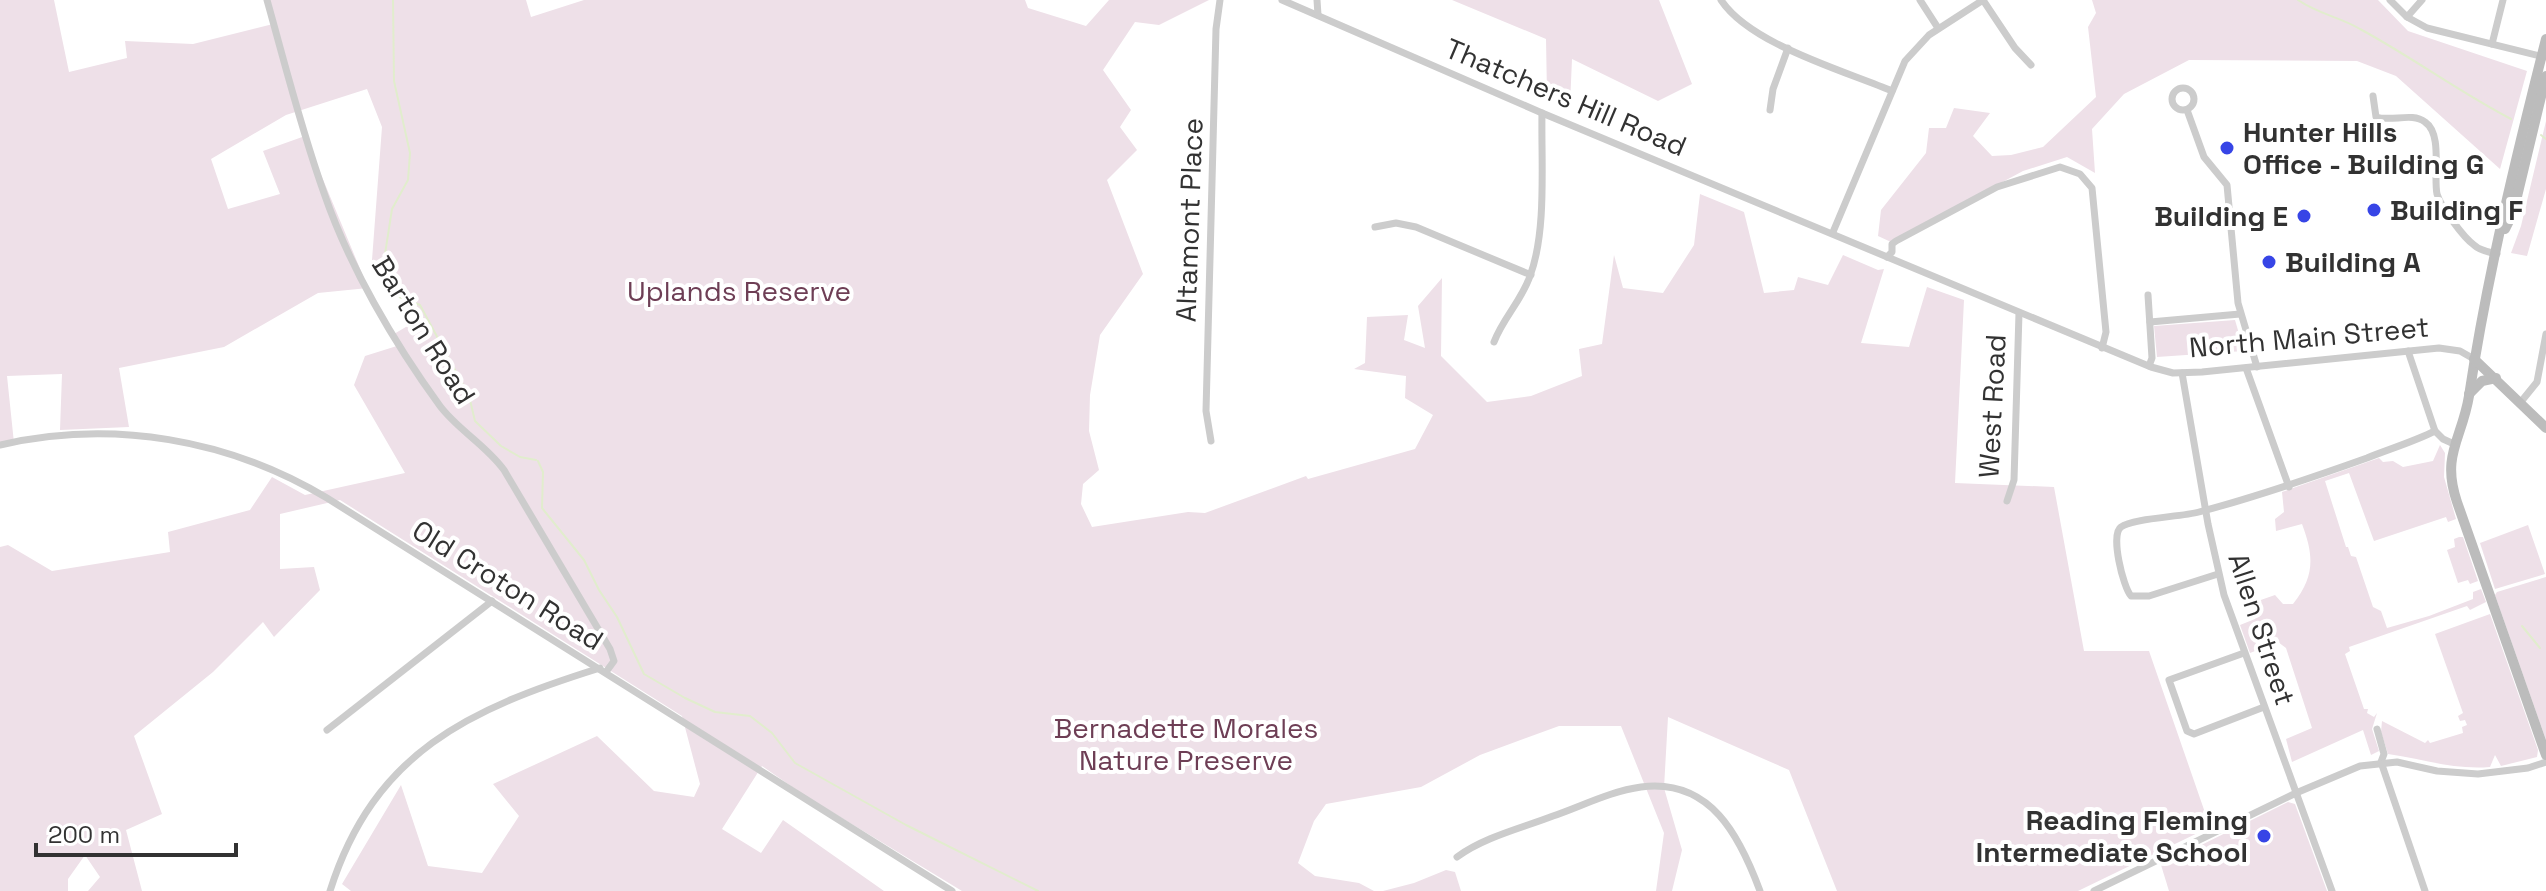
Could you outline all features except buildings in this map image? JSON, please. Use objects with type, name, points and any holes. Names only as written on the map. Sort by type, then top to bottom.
[{"type":"street","name":"Barton Road","points":[[267,0],[324,195],[370,292],[440,406],[504,470],[610,649],[614,661],[603,670]]},
{"type":"street","name":"Altamont Place","points":[[1211,441],[1206,411],[1216,29],[1220,0]]},
{"type":"street","name":"Thatchers Hill Road","points":[[1282,0],[1542,113],[1833,232]]},
{"type":"street","points":[[1317,0],[1318,15]]},
{"type":"street","points":[[1721,0],[1748,29],[1892,91]]},
{"type":"street","points":[[1920,0],[1938,28]]},
{"type":"street","points":[[1833,232],[1905,61],[1938,28],[1983,0],[2015,48],[2031,65]]},
{"type":"street","points":[[2390,0],[2407,17],[2427,28],[2544,57]]},
{"type":"street","points":[[2407,17],[2422,0]]},
{"type":"street","points":[[2492,44],[2503,0]]},
{"type":"street","points":[[2546,39],[2504,212],[2469,394],[2450,464],[2454,493],[2546,755]]},
{"type":"street","points":[[1770,110],[1773,89],[1788,48]]},
{"type":"street","points":[[2500,242],[2513,213],[2546,76]]},
{"type":"street","points":[[2373,96],[2376,117],[2425,121],[2434,138],[2440,201],[2470,242],[2497,254]]},
{"type":"street","points":[[2187,110],[2200,149],[2208,163],[2224,179],[2229,191],[2240,314],[2257,367]]},
{"type":"street","points":[[1494,342],[1500,326],[1519,300],[1531,275],[1539,239],[1542,113]]},
{"type":"street","points":[[1887,257],[1896,241],[1997,187],[2060,167],[2080,174],[2092,188],[2106,332],[2102,348]]},
{"type":"street","points":[[1375,227],[1396,223],[1416,227],[1531,275]]},
{"type":"street","name":"North Main Street","points":[[1833,232],[2102,348],[2149,366],[2182,373],[2450,349],[2474,359],[2546,428]]},
{"type":"street","points":[[2148,295],[2152,358],[2149,366]]},
{"type":"street","name":"West Road","points":[[2007,501],[2014,471],[2019,313]]},
{"type":"street","points":[[2150,322],[2240,314]]},
{"type":"street","points":[[2520,403],[2537,382],[2546,334]]},
{"type":"street","points":[[2408,351],[2435,431],[2454,444]]},
{"type":"street","points":[[2246,368],[2289,487]]},
{"type":"street","name":"Allen Street","points":[[2182,373],[2218,574],[2332,891]]},
{"type":"street","points":[[2469,394],[2483,380],[2496,378]]},
{"type":"street","points":[[2218,574],[2149,596],[2135,597],[2127,592],[2116,543],[2117,531],[2124,525],[2206,510],[2289,487],[2435,431]]},
{"type":"street","name":"Old Croton Road","points":[[0,445],[60,435],[108,433],[179,441],[236,455],[275,470],[314,490],[952,891]]},
{"type":"street","points":[[327,730],[492,601]]},
{"type":"street","points":[[2244,653],[2169,680],[2187,731],[2194,734],[2264,707]]},
{"type":"street","points":[[330,891],[343,850],[354,829],[389,781],[410,759],[458,726],[492,708],[556,682],[603,670]]},
{"type":"street","points":[[2377,729],[2384,754],[2381,762],[2425,891]]},
{"type":"street","points":[[2094,891],[2104,889],[2296,793],[2360,766],[2397,762],[2437,771],[2478,774],[2528,768],[2546,762]]},
{"type":"street","points":[[1457,857],[1481,843],[1616,793],[1639,787],[1667,788],[1692,796],[1720,815],[1740,842],[1760,891]]},
{"type":"green space","points":[[0,0],[54,0],[69,72],[127,58],[125,41],[193,44],[273,24],[268,0],[526,0],[531,17],[584,0],[1025,0],[1028,8],[1086,26],[1109,0],[1209,0],[1159,25],[1135,22],[1103,70],[1131,110],[1120,127],[1137,150],[1107,180],[1143,274],[1100,335],[1090,395],[1089,431],[1099,470],[1083,484],[1081,504],[1092,527],[1188,512],[1205,513],[1306,476],[1308,479],[1415,449],[1433,415],[1405,398],[1406,376],[1354,369],[1365,363],[1367,317],[1408,315],[1404,340],[1425,348],[1418,306],[1442,278],[1441,356],[1487,402],[1531,396],[1582,376],[1579,349],[1602,344],[1614,255],[1623,288],[1663,293],[1694,245],[1700,194],[1744,212],[1764,293],[1794,290],[1798,277],[1828,285],[1843,255],[1878,270],[1884,269],[1861,343],[1909,347],[1927,287],[1964,300],[1955,483],[2054,487],[2084,651],[2149,651],[2210,827],[2078,891],[1837,891],[1789,770],[1668,717],[1664,788],[1682,850],[1672,891],[1656,891],[1664,833],[1621,726],[1559,726],[1480,755],[1421,787],[1326,804],[1314,821],[1298,863],[1315,876],[1359,883],[1374,891],[962,891],[762,766],[722,829],[761,853],[783,820],[884,891],[351,891],[342,884],[401,785],[428,866],[482,873],[519,816],[493,784],[597,736],[654,791],[694,797],[700,784],[682,716],[340,500],[280,514],[280,569],[314,567],[320,590],[274,637],[263,622],[213,672],[134,736],[162,814],[126,830],[142,891],[88,891],[100,877],[85,855],[68,879],[68,891],[0,891],[0,547],[8,545],[52,571],[170,552],[168,532],[250,510],[272,477],[305,495],[405,473],[354,385],[365,356],[400,345],[394,334],[421,318],[372,260],[382,127],[367,89],[286,115],[211,159],[228,209],[280,194],[263,151],[305,136],[368,288],[318,293],[224,347],[119,368],[129,427],[60,430],[62,374],[7,376],[14,443],[0,446]]},
{"type":"green space","points":[[1452,0],[1659,0],[1692,84],[1658,101],[1572,59],[1570,105],[1547,95],[1546,39]]},
{"type":"green space","points":[[2092,0],[2378,0],[2408,31],[2527,71],[2500,169],[2396,76],[2357,61],[2189,60],[2124,94],[2092,129],[2095,173],[2067,157],[2023,171],[1891,242],[1878,236],[1881,210],[1926,153],[1929,128],[1946,128],[1954,108],[1990,113],[1973,136],[1992,156],[2011,155],[2043,147],[2096,97],[2088,27],[2096,13]]},
{"type":"green space","points":[[2546,121],[2546,189],[2527,256],[2511,253],[2521,226]]},
{"type":"green space","points":[[2235,320],[2244,351],[2157,357],[2154,326]]},
{"type":"green space","points":[[2440,445],[2445,453],[2444,477],[2456,519],[2448,522],[2446,517],[2374,541],[2349,473],[2325,481],[2346,547],[2351,556],[2356,557],[2373,607],[2381,611],[2387,628],[2473,599],[2473,592],[2481,589],[2486,602],[2470,610],[2467,606],[2349,647],[2350,651],[2345,654],[2364,709],[2368,709],[2367,713],[2374,717],[2377,713],[2372,729],[2379,751],[2371,755],[2363,730],[2292,762],[2286,739],[2312,728],[2286,648],[2278,642],[2250,653],[2240,625],[2255,619],[2255,602],[2275,595],[2283,604],[2293,604],[2309,575],[2309,546],[2302,524],[2276,531],[2275,519],[2284,512],[2282,492],[2379,458],[2403,467],[2433,461]]},
{"type":"green space","points":[[2528,525],[2545,574],[2495,589],[2480,543]]},
{"type":"green space","points":[[2463,537],[2478,581],[2470,584],[2468,580],[2458,583],[2447,550],[2455,547],[2454,539]]},
{"type":"green space","points":[[2546,577],[2546,740],[2495,595]]},
{"type":"green space","points":[[2490,614],[2538,750],[2537,757],[2501,766],[2495,755],[2490,767],[2477,768],[2388,754],[2381,732],[2382,721],[2425,743],[2463,733],[2462,727],[2467,725],[2458,716],[2463,713],[2435,634]]},
{"type":"green space","name":"Reading Fleming Intermediate School","points":[[2288,802],[2295,804],[2327,891],[2169,891],[2161,865]]},
{"type":"green space","points":[[1446,870],[1455,872],[1461,891],[1383,891],[1414,883]]},
{"type":"waterway","points":[[393,0],[394,81],[410,153],[408,180],[392,209],[381,280],[394,295],[420,305],[469,396],[475,421],[501,446],[520,457],[536,460]]},
{"type":"waterway","points":[[2298,0],[2360,29],[2511,119]]},
{"type":"waterway","points":[[2541,135],[2546,139]]},
{"type":"waterway","points":[[538,461],[543,472],[542,508],[584,560],[617,617],[644,674],[715,712],[750,716],[772,733],[795,763],[906,825],[1038,891]]},
{"type":"waterway","points":[[2522,626],[2540,648]]},
{"type":"place","name":"Hunter Hills Office - Building G","points":[[2227,148]]},
{"type":"place","name":"Building F","points":[[2374,210]]},
{"type":"place","name":"Building E","points":[[2304,216]]},
{"type":"place","name":"Building A","points":[[2269,262]]},
{"type":"place","name":"Reading Fleming Intermediate School","points":[[2264,836]]},
{"type":"park label","name":"Uplands Reserve","points":[[739,291]]},
{"type":"park label","name":"Bernadette Morales Nature Preserve","points":[[1186,744]]}]
